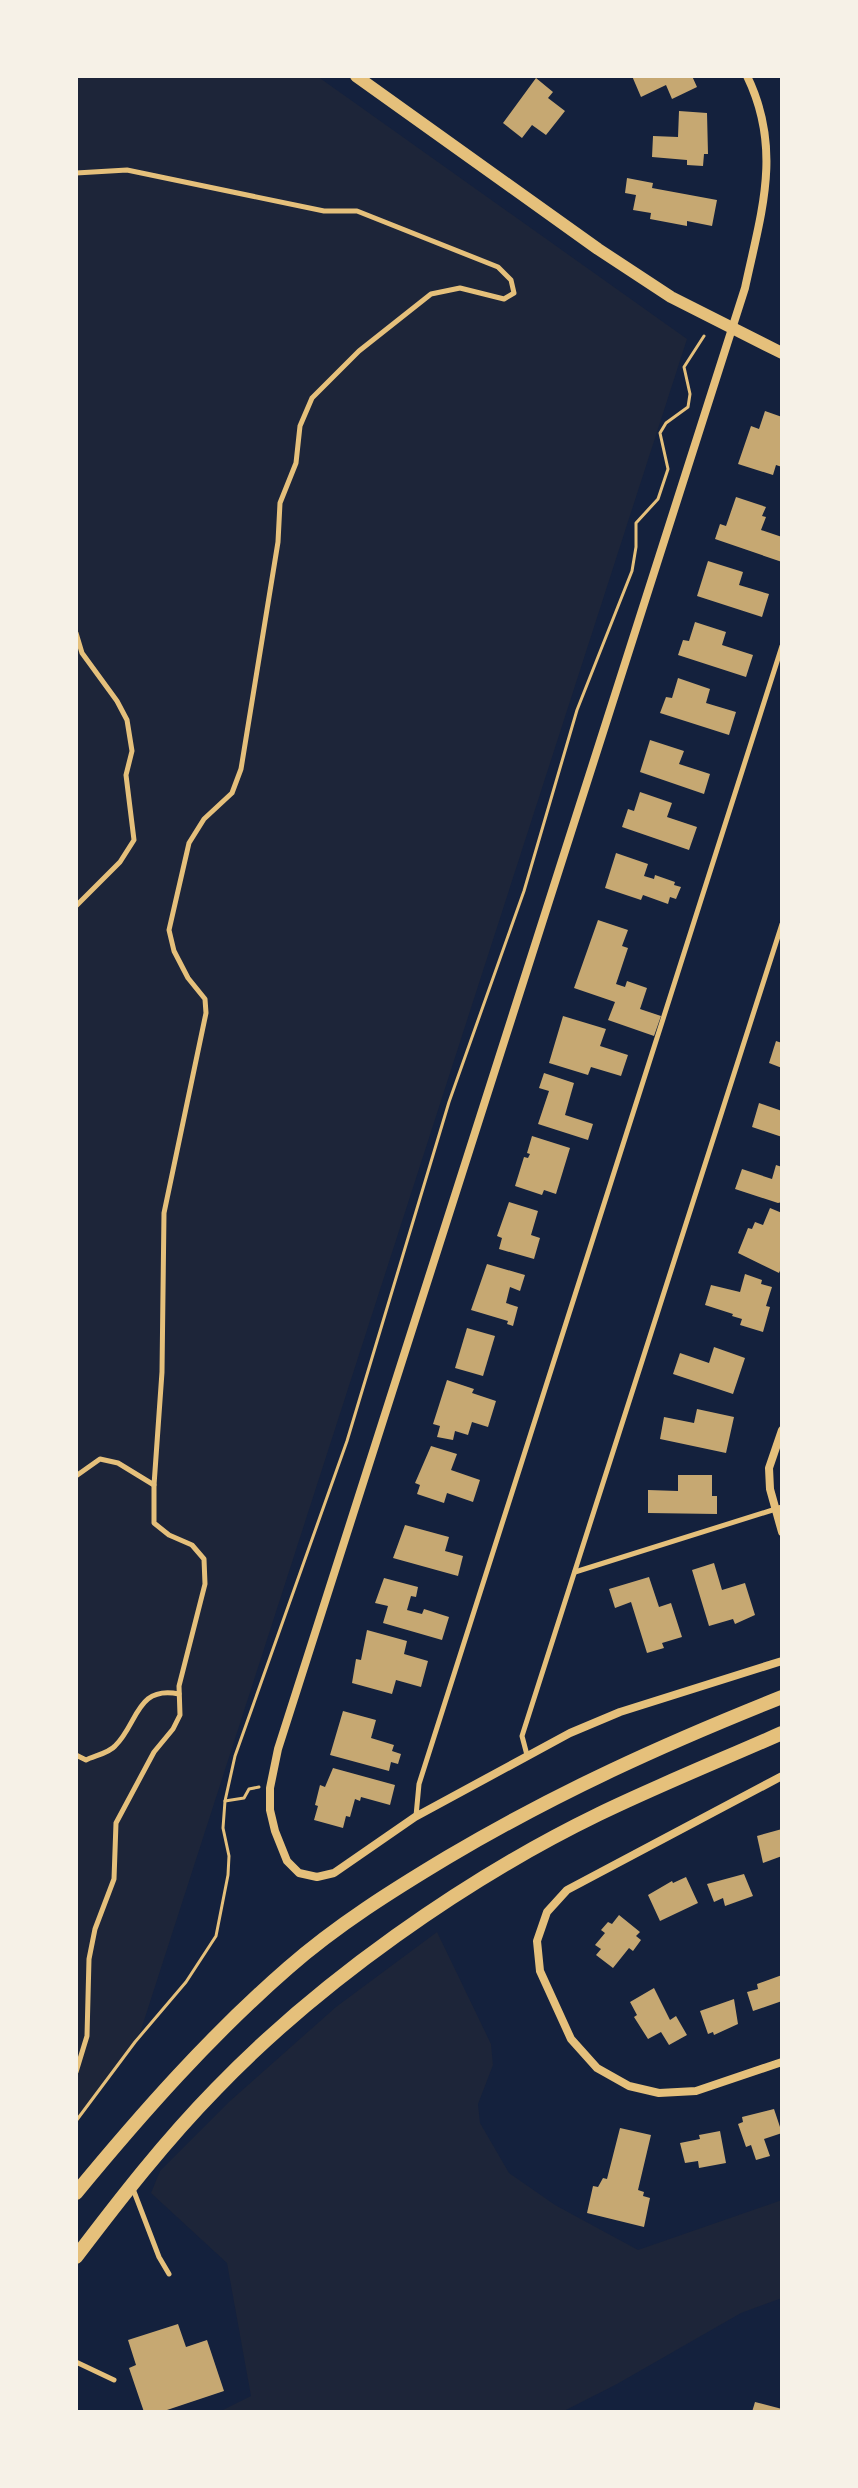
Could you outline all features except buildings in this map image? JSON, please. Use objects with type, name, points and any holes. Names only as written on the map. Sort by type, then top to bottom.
[{"type":"main road","points":[[76,2193],[131,2126],[214,2037],[290,1966],[362,1912],[415,1876],[507,1822],[591,1779],[668,1743],[782,1697]]},
{"type":"main road","points":[[76,2257],[132,2184],[216,2089],[293,2016],[403,1932],[521,1857],[598,1815],[782,1733]]},
{"type":"street","points":[[356,76],[598,249],[671,297],[782,353]]},
{"type":"street","points":[[747,76],[764,120],[768,165],[764,201],[745,288],[283,1734],[270,1788],[270,1810],[275,1831],[287,1861],[299,1873],[317,1877],[334,1873],[415,1817],[570,1733],[620,1712],[782,1661]]},
{"type":"street","points":[[782,1430],[769,1468],[782,1532]]},
{"type":"street","points":[[782,1776],[567,1890],[547,1912],[537,1941],[540,1971],[571,2039],[597,2068],[629,2086],[659,2093],[696,2091],[782,2062]]},
{"type":"lane","points":[[76,173],[127,170],[324,211],[357,211],[498,267],[511,280],[514,293],[504,299],[460,288],[431,294],[337,372],[312,398],[300,426],[296,463],[280,503],[278,542],[241,769],[232,793],[204,819],[189,843],[169,930],[174,951],[188,978],[205,999],[206,1013],[164,1213],[162,1372],[154,1523],[169,1535],[192,1545],[204,1559],[205,1584],[179,1686],[180,1715],[154,1752],[116,1823],[114,1879],[95,1929],[89,1959],[87,2036],[76,2072]]},
{"type":"lane","points":[[76,633],[82,653],[127,720],[132,751],[126,775],[134,840],[120,862],[76,906]]},
{"type":"lane","points":[[415,1817],[419,1784],[782,646]]},
{"type":"lane","points":[[527,1755],[522,1736],[782,924]]},
{"type":"lane","points":[[76,1476],[100,1459],[118,1463],[154,1485]]},
{"type":"lane","points":[[574,1572],[778,1509]]},
{"type":"lane","points":[[76,1755],[86,1760],[114,1748],[148,1697],[168,1692],[180,1694]]},
{"type":"lane","points":[[132,2184],[159,2257],[169,2274]]},
{"type":"lane","points":[[76,2362],[114,2380]]},
{"type":"path","points":[[76,2121],[135,2042],[186,1982],[216,1936],[228,1875],[229,1856],[223,1828],[225,1801],[235,1756],[347,1441],[427,1173],[524,891],[577,710],[632,571],[636,523],[658,499],[668,469],[660,433],[666,423],[688,407],[690,394],[684,367],[686,359],[704,336]]},
{"type":"path","points":[[225,1801],[244,1798],[254,1786],[270,1788]]},
{"type":"shaded area","points":[[76,76],[317,76],[687,339],[140,2033],[76,2124]]},
{"type":"shaded area","points":[[437,1932],[491,2044],[493,2065],[478,2104],[480,2123],[509,2173],[555,2205],[638,2250],[782,2200],[782,2298],[741,2313],[562,2412],[219,2412],[251,2396],[227,2263],[151,2193],[160,2171],[230,2101],[336,2007]]}]
